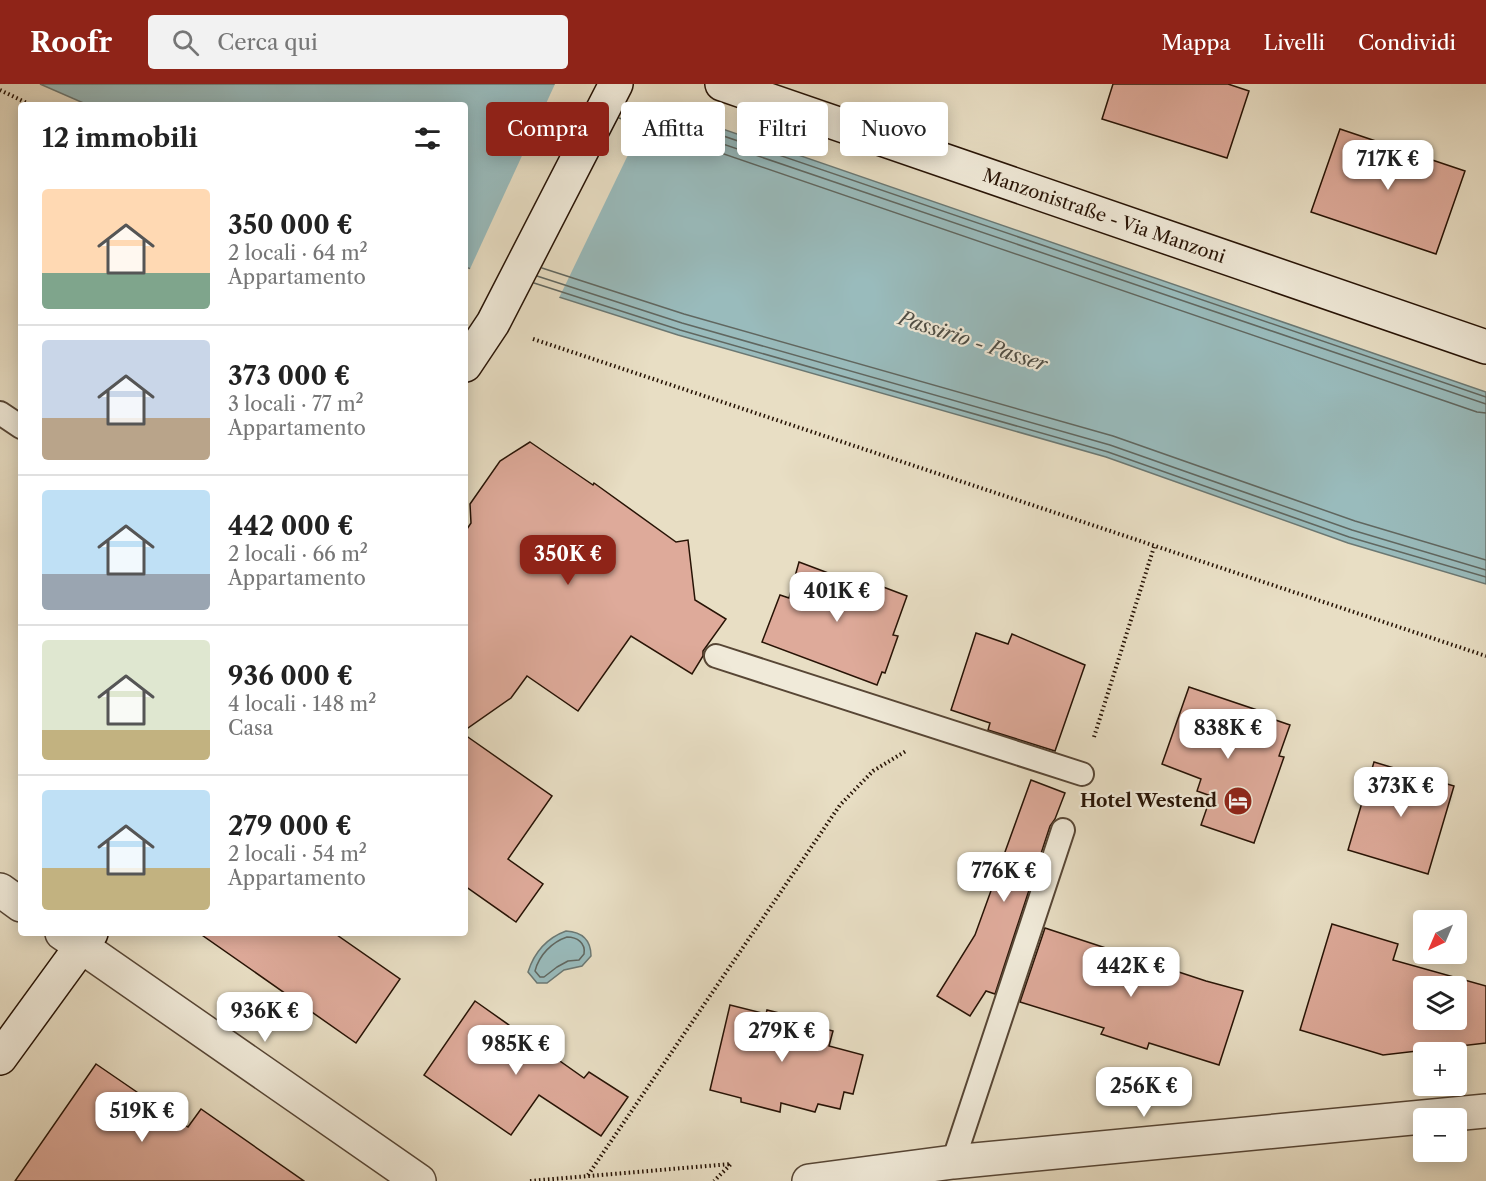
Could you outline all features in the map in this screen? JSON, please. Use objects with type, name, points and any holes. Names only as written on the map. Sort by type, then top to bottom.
[{"type":"street","name":"Manzonistraße - Via Manzoni","points":[[722,84],[1486,347]]},
{"type":"street","points":[[468,360],[500,309],[616,85]]},
{"type":"street","points":[[0,890],[18,903]]},
{"type":"street","points":[[0,1058],[78,938],[419,1181]]},
{"type":"street","points":[[809,1181],[953,1162],[1486,1111]]},
{"type":"lane","points":[[0,412],[18,425]]},
{"type":"lane","points":[[716,656],[1082,774]]},
{"type":"lane","points":[[953,1162],[1063,830]]},
{"type":"path","points":[[0,90],[25,102]]},
{"type":"path","points":[[533,339],[1486,656]]},
{"type":"path","points":[[1094,737],[1154,547]]},
{"type":"path","points":[[588,1175],[840,805],[873,771],[942,729]]},
{"type":"path","points":[[530,1181],[732,1164],[714,1181]]},
{"type":"water","name":"Passirio - Passer","points":[[40,84],[592,84],[644,102],[621,102],[621,156],[725,156],[725,130],[737,134],[737,156],[801,156],[1486,392],[1486,584],[1348,543],[1106,457],[678,335],[468,268],[468,102],[81,102]]},
{"type":"water","points":[[566,931],[577,933],[587,941],[591,956],[582,966],[564,970],[547,983],[537,983],[528,972],[534,959],[547,942]]},
{"type":"pier","points":[[555,84],[601,84],[650,102],[621,102],[621,156],[627,156],[558,300],[469,271],[522,156],[609,156],[609,102],[547,102]]},
{"type":"building","points":[[1113,84],[1228,84],[1249,91],[1227,158],[1102,119]]},
{"type":"building","points":[[1340,129],[1465,171],[1436,254],[1311,212]]},
{"type":"building","points":[[530,442],[593,485],[594,483],[676,542],[688,540],[695,600],[726,619],[703,651],[703,656],[692,674],[631,636],[578,711],[527,676],[511,698],[468,728],[470,504],[500,461]]},
{"type":"building","points":[[799,562],[868,588],[870,582],[907,596],[893,635],[898,636],[885,673],[882,672],[877,685],[762,642],[780,595],[789,598]]},
{"type":"building","points":[[976,633],[1008,644],[1012,634],[1085,665],[1055,751],[988,730],[990,723],[951,710]]},
{"type":"building","points":[[1189,687],[1260,711],[1258,714],[1290,725],[1279,756],[1284,757],[1254,843],[1201,825],[1211,796],[1197,791],[1201,779],[1162,764]]},
{"type":"building","points":[[468,737],[552,796],[508,859],[543,884],[516,922],[468,888]]},
{"type":"building","points":[[1374,762],[1454,786],[1428,874],[1348,850]]},
{"type":"building","points":[[1031,780],[1065,793],[1050,826],[995,994],[986,991],[970,1016],[937,996],[975,935]]},
{"type":"building","points":[[1332,924],[1398,944],[1393,960],[1450,976],[1413,976],[1413,1030],[1467,1030],[1467,981],[1486,986],[1486,1043],[1467,1045],[1467,1042],[1413,1042],[1413,1052],[1383,1055],[1300,1030]]},
{"type":"building","points":[[1045,928],[1243,991],[1219,1065],[1149,1043],[1147,1049],[1101,1034],[1104,1028],[1020,1002]]},
{"type":"building","points":[[203,936],[338,936],[400,979],[356,1043]]},
{"type":"building","points":[[475,1001],[584,1078],[589,1072],[628,1097],[601,1136],[539,1095],[511,1135],[424,1075]]},
{"type":"building","points":[[730,1005],[766,1014],[767,1010],[803,1019],[803,1023],[833,1031],[829,1046],[863,1055],[853,1094],[844,1092],[840,1109],[818,1104],[815,1112],[781,1103],[780,1112],[741,1102],[741,1098],[710,1090]]},
{"type":"building","points":[[96,1064],[188,1127],[201,1109],[304,1181],[15,1181]]},
{"type":"place","name":"Hotel Westend","points":[[1238,801]]}]
